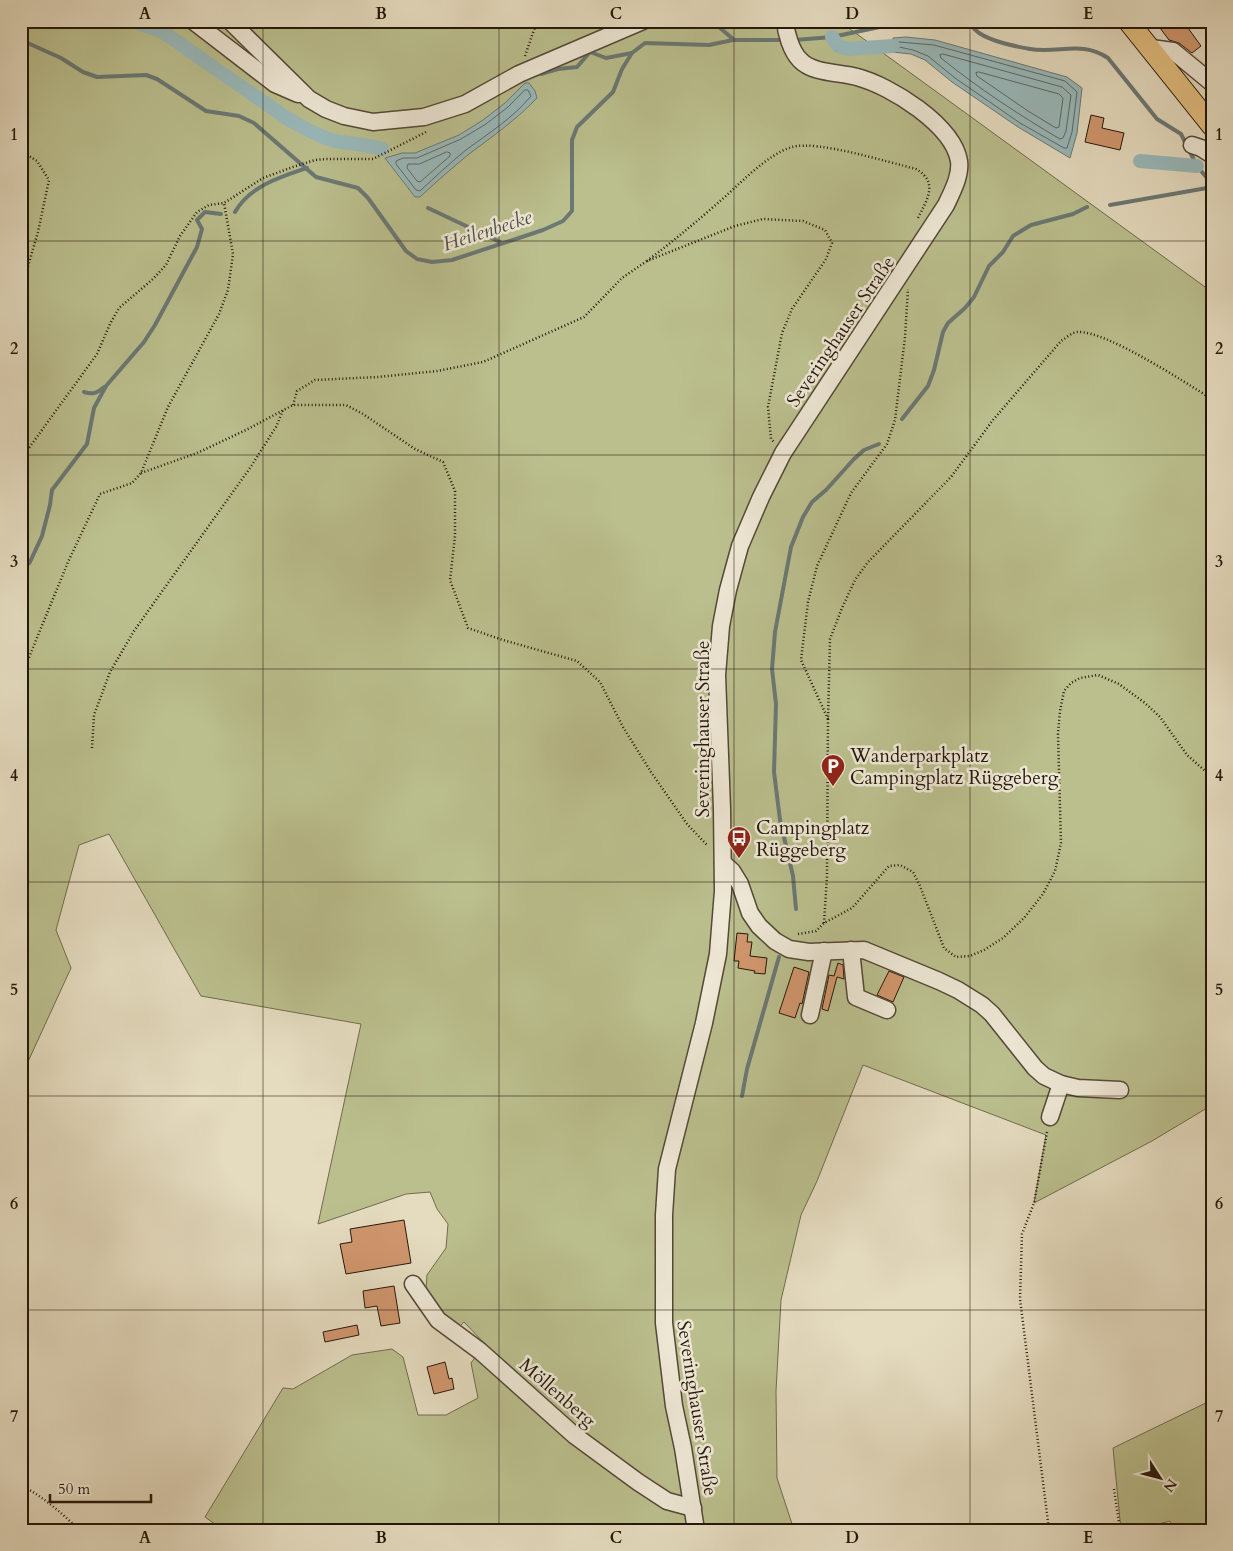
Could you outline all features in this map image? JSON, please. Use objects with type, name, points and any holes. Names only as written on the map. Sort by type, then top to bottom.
[{"type":"main road","points":[[1128,21],[1212,126]]},
{"type":"street","points":[[193,21],[275,84],[344,116],[373,122],[424,117],[465,104],[518,74],[643,21]]},
{"type":"street","points":[[230,21],[309,99]]},
{"type":"street","name":"Severinghauser Straße","points":[[696,1530],[683,1448],[674,1406],[664,1332],[664,1215],[667,1169],[704,1024],[718,954],[723,891],[723,863],[717,675],[728,590],[740,546],[761,497],[783,453],[909,264],[946,204],[954,188],[959,163],[955,147],[937,125],[914,106],[885,88],[858,77],[822,70],[800,60],[793,51],[785,22]]},
{"type":"street","points":[[1151,48],[1173,51],[1212,83]]},
{"type":"street","points":[[1192,145],[1202,148],[1212,155]]},
{"type":"street","points":[[723,863],[732,871],[740,884],[750,912],[759,926],[775,941],[794,950],[864,950],[897,963],[958,990],[982,1005],[992,1014],[1035,1068],[1044,1076],[1061,1084],[1078,1088],[1120,1090]]},
{"type":"street","points":[[851,950],[856,997],[887,1010]]},
{"type":"street","points":[[810,1015],[824,951]]},
{"type":"street","points":[[1050,1117],[1061,1084]]},
{"type":"street","name":"Möllenberg","points":[[413,1284],[438,1320],[480,1351],[574,1435],[667,1501],[693,1508]]},
{"type":"path","points":[[363,21],[372,24],[431,27],[467,21]]},
{"type":"path","points":[[518,74],[537,21]]},
{"type":"path","points":[[21,458],[96,354],[119,308],[153,279],[166,265],[180,236],[197,212],[209,205],[224,203],[263,178],[292,167],[315,160],[326,159],[373,160],[432,130]]},
{"type":"path","points":[[293,405],[296,391],[315,380],[437,372],[483,362],[584,317],[622,278],[686,230],[773,156],[792,147],[810,146],[825,148],[916,169],[923,173],[929,181],[930,192],[915,225]]},
{"type":"path","points":[[21,151],[37,161],[49,180],[38,232],[21,290]]},
{"type":"path","points":[[21,677],[68,562],[100,494],[132,483],[141,473],[168,407],[219,314],[228,290],[233,254],[224,203]]},
{"type":"path","points":[[647,261],[735,226],[763,220],[803,221],[826,230],[832,244],[826,259],[792,309],[782,333],[774,373],[768,407],[771,439],[783,453]]},
{"type":"path","points":[[828,719],[801,660],[808,602],[817,566],[851,493],[887,444],[895,420],[905,337],[909,264]]},
{"type":"path","points":[[824,923],[827,876],[830,639],[855,580],[868,562],[951,477],[993,420],[1061,341],[1076,332],[1091,333],[1129,350],[1212,399]]},
{"type":"path","points":[[141,473],[197,453],[293,405],[346,405],[363,414],[415,449],[443,462],[455,491],[455,536],[450,580],[468,628],[577,661],[583,666],[600,682],[624,727],[687,824],[723,863]]},
{"type":"path","points":[[92,748],[94,714],[110,672],[134,631],[255,461],[276,427],[283,410]]},
{"type":"path","points":[[775,941],[788,936],[816,931],[824,923],[852,908],[889,866],[900,865],[913,872],[944,948],[956,957],[970,956],[1003,938],[1024,918],[1043,894],[1055,871],[1061,842],[1058,734],[1060,712],[1064,692],[1071,683],[1080,678],[1098,675],[1119,684],[1145,703],[1160,717],[1187,755],[1212,778]]},
{"type":"path","points":[[1049,1530],[1020,1299],[1022,1234],[1034,1203],[1050,1117]]},
{"type":"path","points":[[21,1484],[41,1496],[60,1511],[78,1530]]},
{"type":"path","points":[[1114,1490],[1120,1530]]},
{"type":"green space","points":[[21,21],[839,21],[1212,292],[1212,1105],[1152,1141],[1034,1203],[1046,1135],[863,1065],[817,1181],[801,1215],[781,1300],[776,1391],[777,1478],[794,1530],[701,1530],[669,1330],[673,1168],[713,1019],[712,951],[659,1244],[689,1530],[223,1530],[205,1517],[283,1388],[293,1389],[352,1355],[392,1349],[403,1357],[418,1415],[446,1415],[478,1398],[471,1363],[485,1344],[464,1322],[457,1329],[437,1311],[426,1289],[427,1275],[446,1248],[448,1224],[437,1209],[430,1192],[406,1194],[318,1224],[361,1024],[201,996],[109,834],[79,845],[56,930],[71,968],[21,1077]]},
{"type":"green space","points":[[1212,1400],[1212,1530],[1174,1530],[1170,1521],[1136,1530],[1121,1530],[1113,1448]]},
{"type":"water","points":[[906,37],[935,40],[1067,77],[1082,88],[1077,133],[1070,158],[1018,127],[952,82],[925,60],[911,54],[892,52],[893,38]]},
{"type":"water","points":[[525,83],[529,83],[535,91],[537,98],[513,121],[469,154],[420,197],[415,197],[385,158],[402,153],[415,153],[459,135],[505,103]]},
{"type":"building","points":[[1169,21],[1183,21],[1201,46],[1192,53],[1179,43],[1169,40],[1160,28]]},
{"type":"building","points":[[1091,115],[1104,118],[1102,128],[1124,133],[1120,150],[1085,142]]},
{"type":"building","points":[[737,933],[748,934],[747,942],[752,942],[750,956],[767,958],[765,974],[738,968],[739,961],[734,961]]},
{"type":"building","points":[[838,963],[843,965],[844,979],[837,977],[828,1011],[822,1009],[829,975],[834,976]]},
{"type":"building","points":[[794,967],[809,972],[802,1004],[800,1003],[795,1018],[779,1013]]},
{"type":"building","points":[[889,971],[904,977],[893,1002],[877,995]]},
{"type":"building","points":[[404,1220],[411,1263],[346,1274],[340,1244],[352,1242],[350,1229]]},
{"type":"building","points":[[394,1286],[400,1323],[381,1326],[377,1306],[365,1308],[363,1291]]},
{"type":"building","points":[[357,1325],[359,1335],[325,1342],[323,1332]]},
{"type":"building","points":[[445,1362],[449,1379],[452,1378],[454,1389],[434,1394],[427,1367]]},
{"type":"waterway","points":[[132,21],[163,32],[288,119],[311,132],[335,141],[382,149]]},
{"type":"waterway","points":[[712,21],[733,39]]},
{"type":"waterway","name":"Heilenbecke","points":[[795,40],[832,37],[908,21]]},
{"type":"waterway","name":"Heilenbecke","points":[[964,21],[979,33],[1011,45],[1040,50],[1089,50],[1108,58],[1157,119],[1181,134],[1197,166],[1212,184]]},
{"type":"waterway","points":[[832,37],[838,46],[849,49],[893,46]]},
{"type":"waterway","name":"Heilenbecke","points":[[21,40],[61,58],[83,72],[97,77],[146,75],[157,79],[206,111],[239,116],[254,123],[316,177],[358,188],[368,198],[406,251],[417,259],[432,262],[452,260],[543,230],[563,221],[572,211],[572,140],[577,127],[613,92],[622,69],[632,53],[645,43],[709,45],[733,40],[785,40]]},
{"type":"waterway","points":[[541,74],[558,69],[577,67],[590,52],[606,58],[632,53]]},
{"type":"waterway","points":[[1140,161],[1197,166]]},
{"type":"waterway","points":[[235,212],[241,203],[257,189],[276,179],[307,168]]},
{"type":"waterway","points":[[1110,205],[1212,188]]},
{"type":"waterway","points":[[902,419],[928,386],[943,332],[948,323],[974,297],[989,266],[1003,252],[1013,236],[1031,225],[1073,214],[1087,207]]},
{"type":"waterway","points":[[428,208],[500,242]]},
{"type":"waterway","points":[[21,571],[30,562],[42,536],[52,490],[87,444],[94,408],[106,386],[144,342],[155,325],[197,247],[202,229],[197,220],[205,212],[221,214]]},
{"type":"waterway","points":[[84,392],[95,393],[104,387]]},
{"type":"waterway","points":[[796,909],[793,876],[780,820],[774,772],[776,704],[772,669],[775,632],[791,547],[803,517],[812,502],[826,490],[854,459],[864,450],[879,444]]},
{"type":"waterway","points":[[742,1096],[747,1069],[779,957]]},
{"type":"place","name":"Wanderparkplatz Campingplatz Rüggeberg","points":[[833,787]]},
{"type":"place","name":"Campingplatz Rüggeberg","points":[[739,859]]}]
